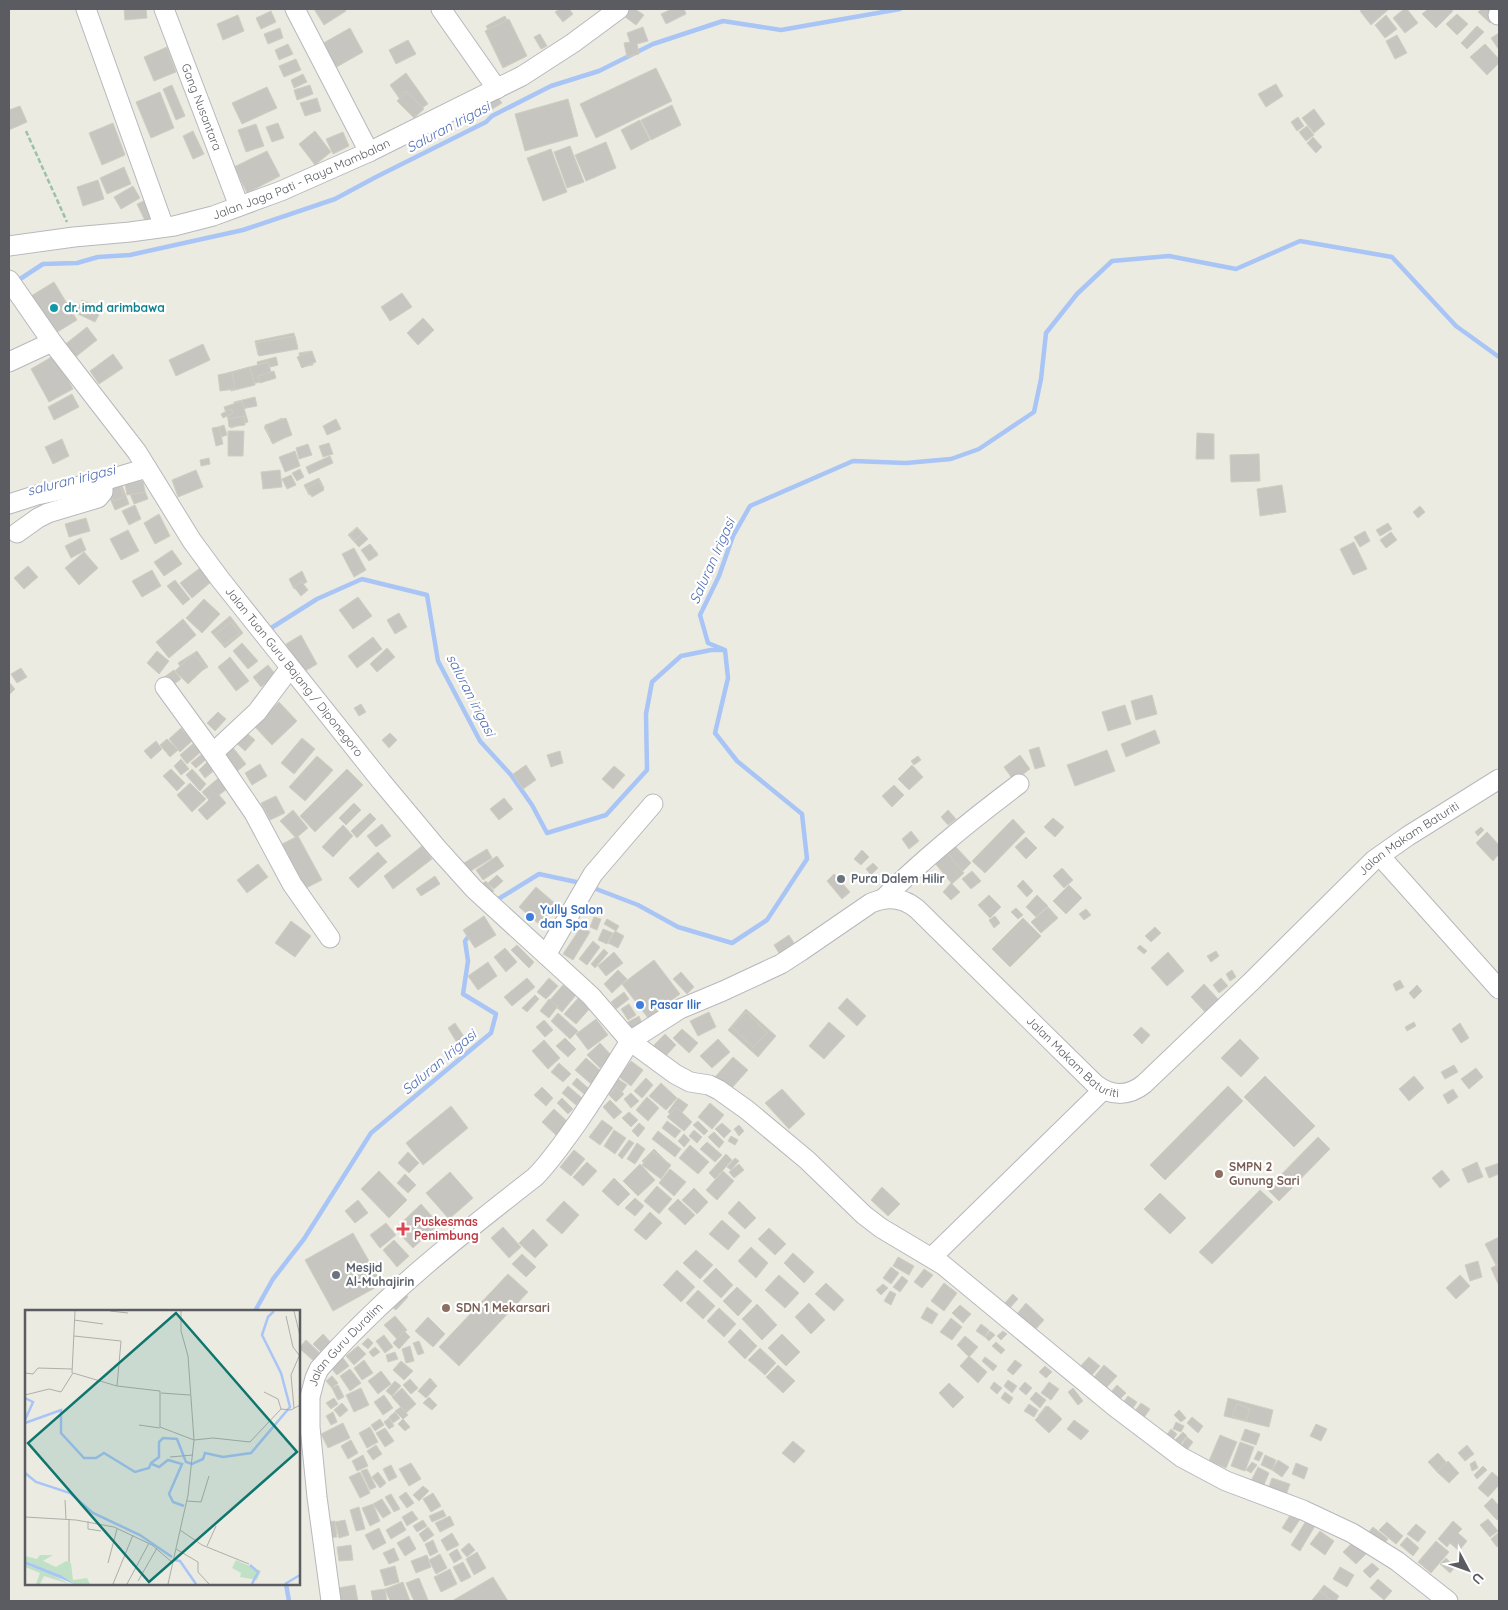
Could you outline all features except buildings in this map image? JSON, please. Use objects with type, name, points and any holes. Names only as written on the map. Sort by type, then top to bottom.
[{"type":"street","points":[[86,9],[164,227]]},
{"type":"street","name":"Gang Nusantara","points":[[164,9],[239,206]]},
{"type":"street","points":[[295,9],[369,152]]},
{"type":"street","points":[[441,9],[497,89]]},
{"type":"street","name":"Jalan Jaga Pati - Raya Mambalan","points":[[9,246],[130,232],[192,222],[318,176],[522,76],[573,43],[619,9]]},
{"type":"street","name":"Jalan Tuan Guru Bajang / Diponegoro","points":[[9,280],[52,342],[110,416],[147,468],[192,541],[290,668],[437,848],[474,889],[602,1007],[625,1035],[675,1074],[690,1082],[709,1085],[732,1099],[768,1126],[864,1215],[881,1228],[932,1257],[964,1281],[1115,1407],[1181,1457],[1226,1481],[1303,1510],[1352,1533],[1396,1560],[1448,1601]]},
{"type":"street","points":[[9,362],[52,342]]},
{"type":"street","points":[[9,504],[59,489],[103,481],[147,468]]},
{"type":"street","points":[[17,533],[48,513],[98,498],[103,492],[103,481]]},
{"type":"street","points":[[213,753],[257,712],[290,668]]},
{"type":"street","points":[[165,686],[254,812],[292,884],[330,938]]},
{"type":"street","name":"Jalan Makam Baturiti","points":[[883,899],[895,898],[912,905],[1095,1084],[1110,1093],[1122,1094],[1134,1091],[1144,1084],[1380,856],[1408,836],[1499,779]]},
{"type":"street","points":[[625,1035],[680,1008],[781,964],[871,903],[883,899],[906,875],[1019,784]]},
{"type":"street","points":[[546,955],[593,874],[653,804]]},
{"type":"street","points":[[1380,856],[1499,990]]},
{"type":"street","name":"Jalan Guru Duralim","points":[[332,1601],[317,1497],[310,1427],[310,1397],[319,1369],[435,1256],[535,1177],[564,1144],[606,1081],[625,1035]]},
{"type":"street","points":[[932,1257],[1103,1090]]},
{"type":"path","points":[[26,131],[74,237]]},
{"type":"waterway","name":"Saluran Irigasi","points":[[15,281],[43,264],[77,263],[98,257],[130,255],[243,230],[335,199],[486,122],[492,116],[551,86],[599,71],[653,44],[723,21],[781,30],[900,9]]},
{"type":"waterway","name":"Saluran Irigasi","points":[[591,887],[638,905],[678,927],[732,943],[767,920],[807,859],[802,814],[737,761],[715,733],[728,678],[725,650],[708,643],[700,615],[719,576],[733,536],[750,506],[853,461],[906,463],[951,459],[979,449],[1034,412],[1041,379],[1046,333],[1077,294],[1112,261],[1169,256],[1236,269],[1300,241],[1392,257],[1456,326],[1499,357]]},
{"type":"waterway","name":"saluran irigasi","points":[[268,630],[317,599],[362,579],[427,595],[438,661],[480,741],[511,775],[532,805],[547,833],[606,815],[647,770],[646,714],[652,682],[681,656],[711,650],[723,650]]},
{"type":"waterway","name":"Saluran Irigasi","points":[[495,901],[539,874],[581,883]]},
{"type":"waterway","name":"Saluran Irigasi","points":[[256,1310],[273,1279],[304,1239],[371,1133],[491,1033],[496,1014],[463,994],[468,961],[465,941],[471,933]]},
{"type":"waterway","name":"Saluran Irigasi","points":[[286,1585],[289,1601]]},
{"type":"place","name":"dr. imd arimbawa","points":[[54,308]]},
{"type":"place","name":"Pura Dalem Hilir","points":[[841,879]]},
{"type":"place","name":"Yully Salon dan Spa","points":[[530,917]]},
{"type":"place","name":"Pasar Ilir","points":[[640,1005]]},
{"type":"place","name":"SMPN 2 Gunung Sari","points":[[1219,1174]]},
{"type":"place","name":"Puskesmas Penimbung","points":[[403,1229]]},
{"type":"place","name":"Mesjid Al-Muhajirin","points":[[336,1275]]},
{"type":"place","name":"SDN 1 Mekarsari","points":[[446,1308]]}]
